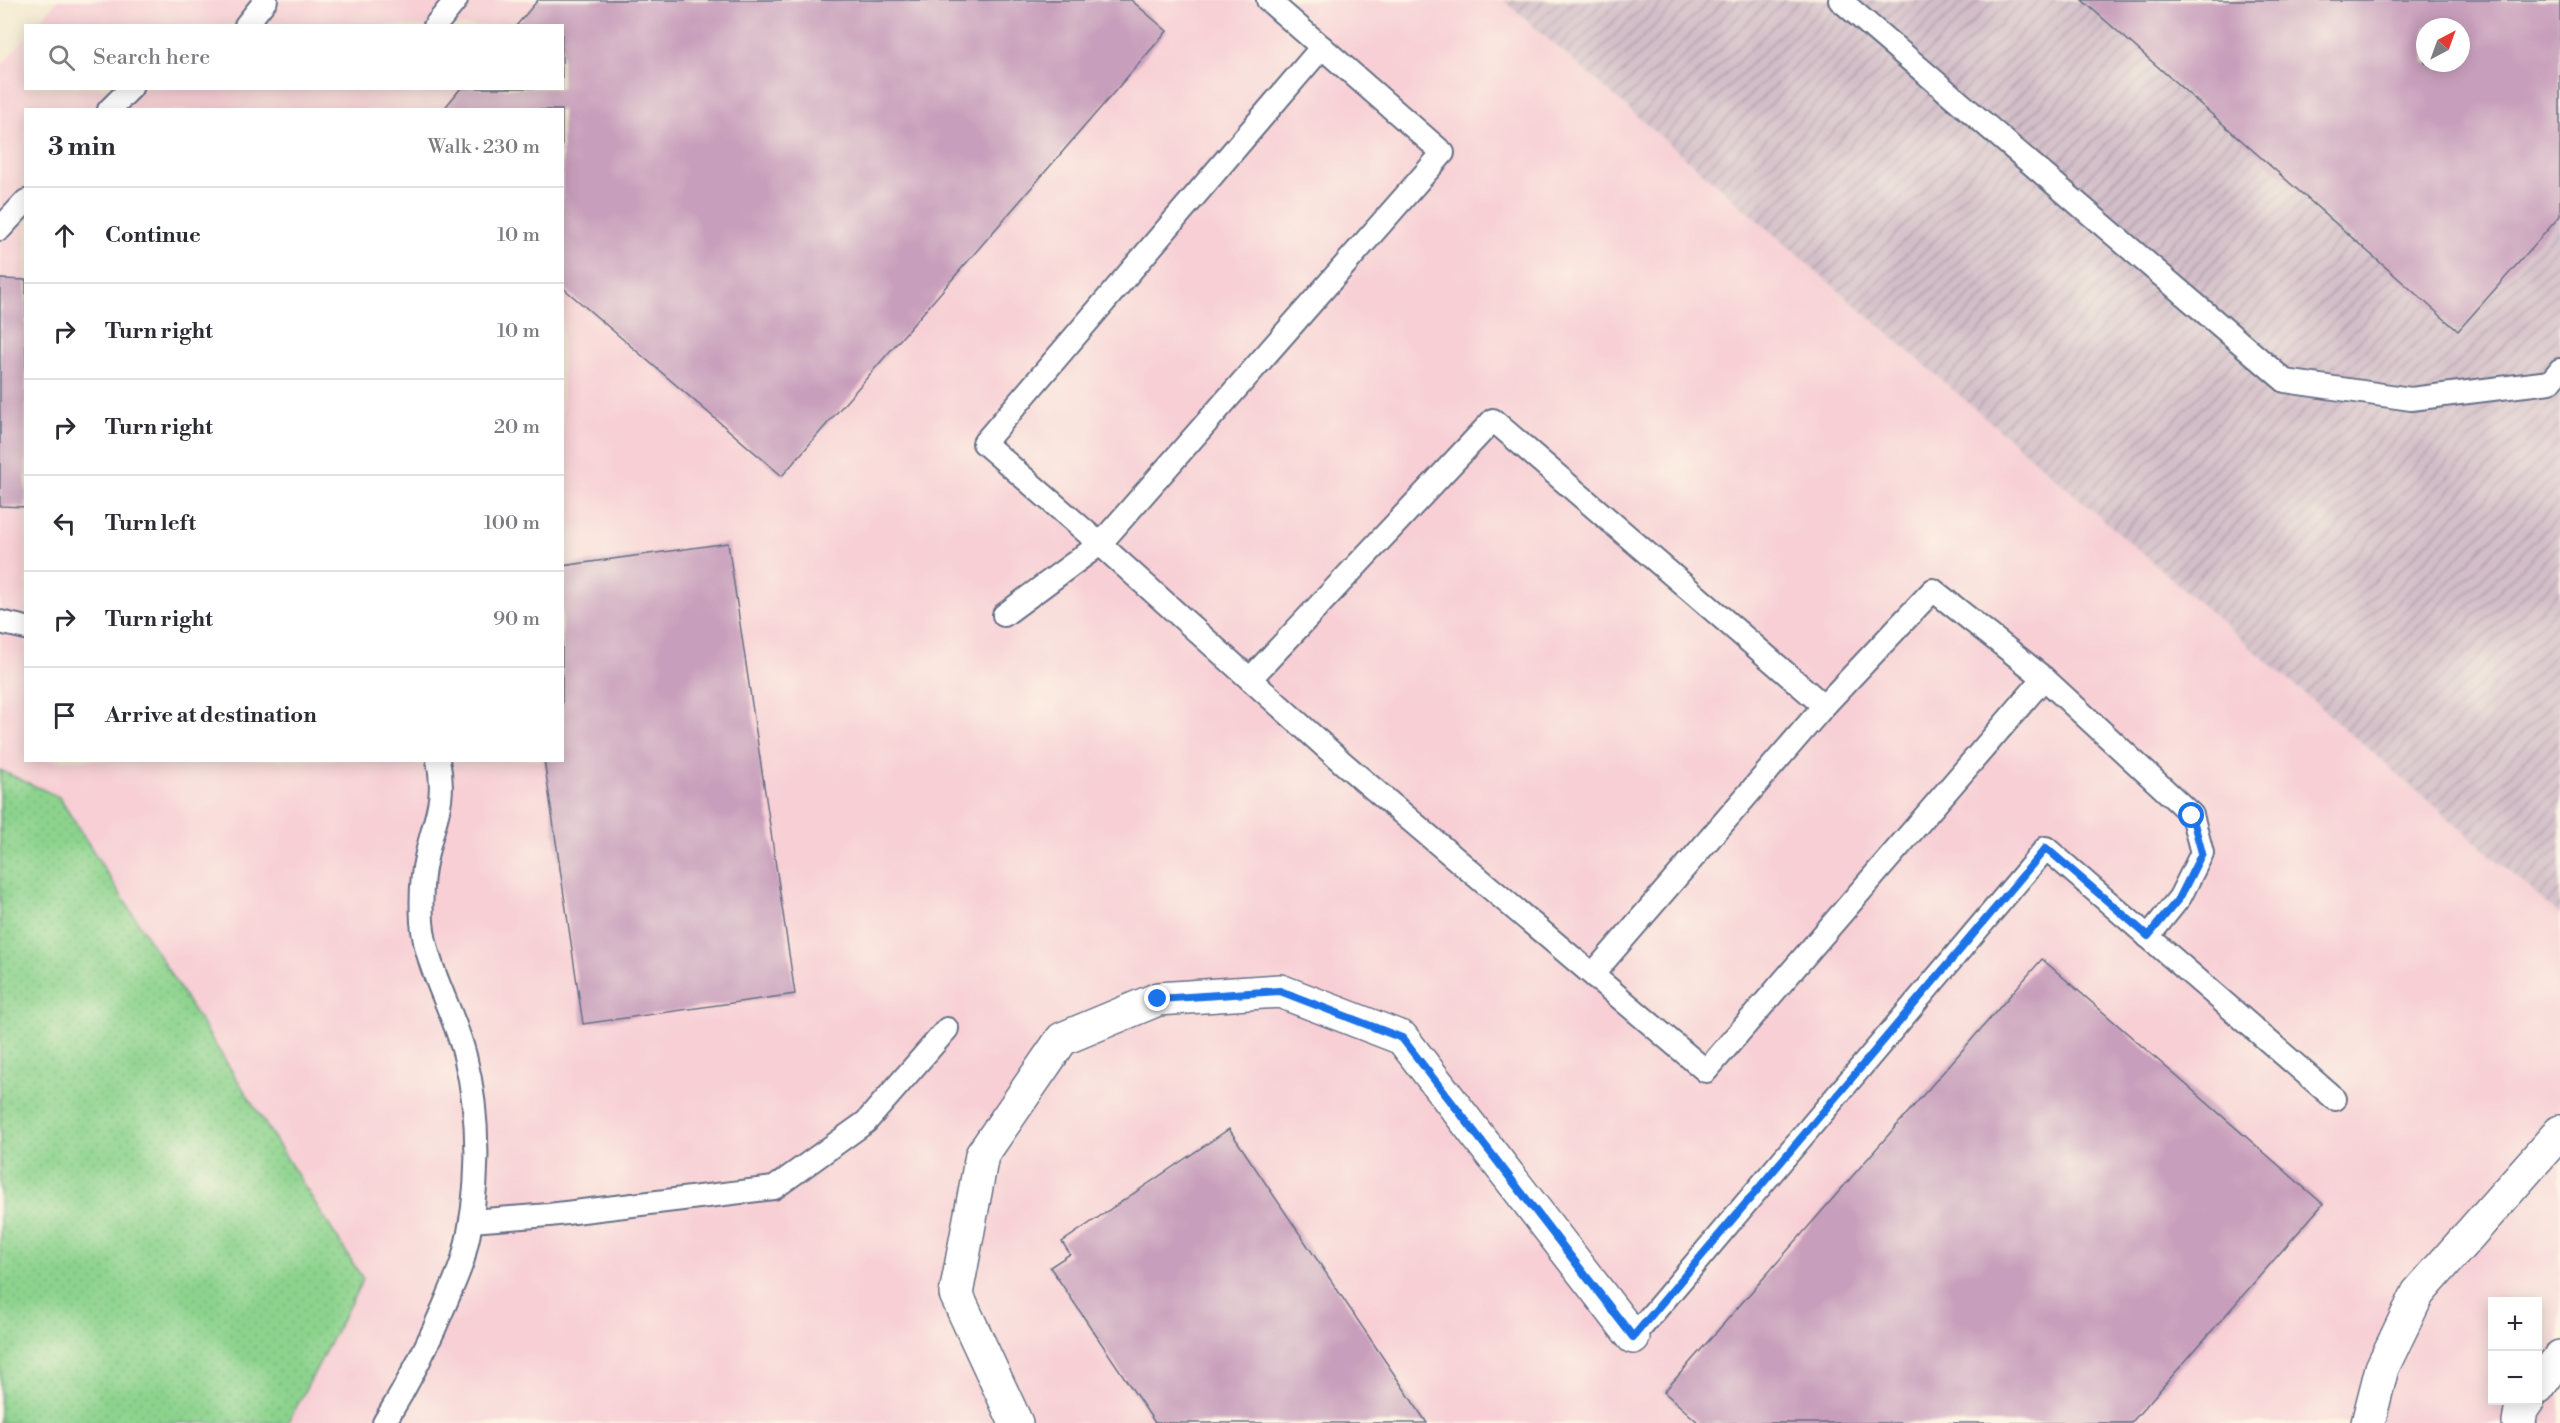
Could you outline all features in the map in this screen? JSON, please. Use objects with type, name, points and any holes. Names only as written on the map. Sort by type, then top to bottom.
[{"type":"street","points":[[1016,1423],[956,1294],[982,1155],[1062,1038],[1158,999],[1280,991],[1402,1038],[1633,1337]]},
{"type":"street","points":[[2368,1423],[2382,1368],[2418,1293],[2560,1132]]},
{"type":"street","points":[[2542,1382],[2560,1357]]},
{"type":"street","points":[[2519,1423],[2521,1410],[2525,1405]]},
{"type":"lane","points":[[248,24],[266,0]]},
{"type":"lane","points":[[437,24],[456,0]]},
{"type":"lane","points":[[1004,615],[1100,544],[1443,153],[1268,0]]},
{"type":"lane","points":[[1840,0],[2285,381],[2411,399],[2550,382],[2560,370]]},
{"type":"lane","points":[[1322,47],[984,443],[1343,763],[1706,1071],[2044,678]]},
{"type":"lane","points":[[111,108],[129,90]]},
{"type":"lane","points":[[0,229],[24,203]]},
{"type":"lane","points":[[1250,679],[1493,420],[1824,706]]},
{"type":"lane","points":[[1593,974],[1824,706],[1933,590],[2044,678],[2192,816],[2202,853],[2180,897],[2148,936]]},
{"type":"lane","points":[[0,622],[24,628]]},
{"type":"lane","points":[[384,1423],[433,1332],[462,1261],[471,1221],[476,1162],[473,1099],[465,1056],[451,1010],[428,955],[422,923],[422,892],[426,858],[439,816],[442,777],[438,762]]},
{"type":"lane","points":[[1633,1337],[2046,848],[2335,1100]]},
{"type":"lane","points":[[471,1221],[549,1215],[774,1188],[866,1122],[947,1029]]},
{"type":"shaded area","points":[[58,0],[1503,0],[2560,915],[2560,1423],[288,1423],[362,1279],[59,797],[0,770],[0,67],[24,39],[24,90],[564,90],[564,24],[37,24]]},
{"type":"shaded area","points":[[1503,0],[2560,0],[2560,915]]},
{"type":"green space","points":[[0,770],[59,797],[363,1279],[288,1423],[0,1423]]},
{"type":"building","points":[[538,0],[1131,0],[1167,31],[782,476],[564,289],[564,108],[445,108],[459,90],[564,90],[564,24],[518,24]]},
{"type":"building","points":[[2082,0],[2560,0],[2560,216],[2458,331]]},
{"type":"building","points":[[0,279],[24,280],[24,507],[0,506]]},
{"type":"building","points":[[728,543],[795,994],[583,1024],[544,762],[564,762],[564,566]]},
{"type":"building","points":[[2042,959],[2323,1204],[2131,1423],[1699,1423],[1664,1392]]},
{"type":"building","points":[[1229,1129],[1427,1423],[1155,1423],[1050,1267],[1070,1254],[1062,1242]]},
{"type":"route","points":[[1158,999],[1280,991],[1402,1038],[1633,1337],[2046,848],[2148,936],[2180,897],[2202,853],[2192,816]]}]
